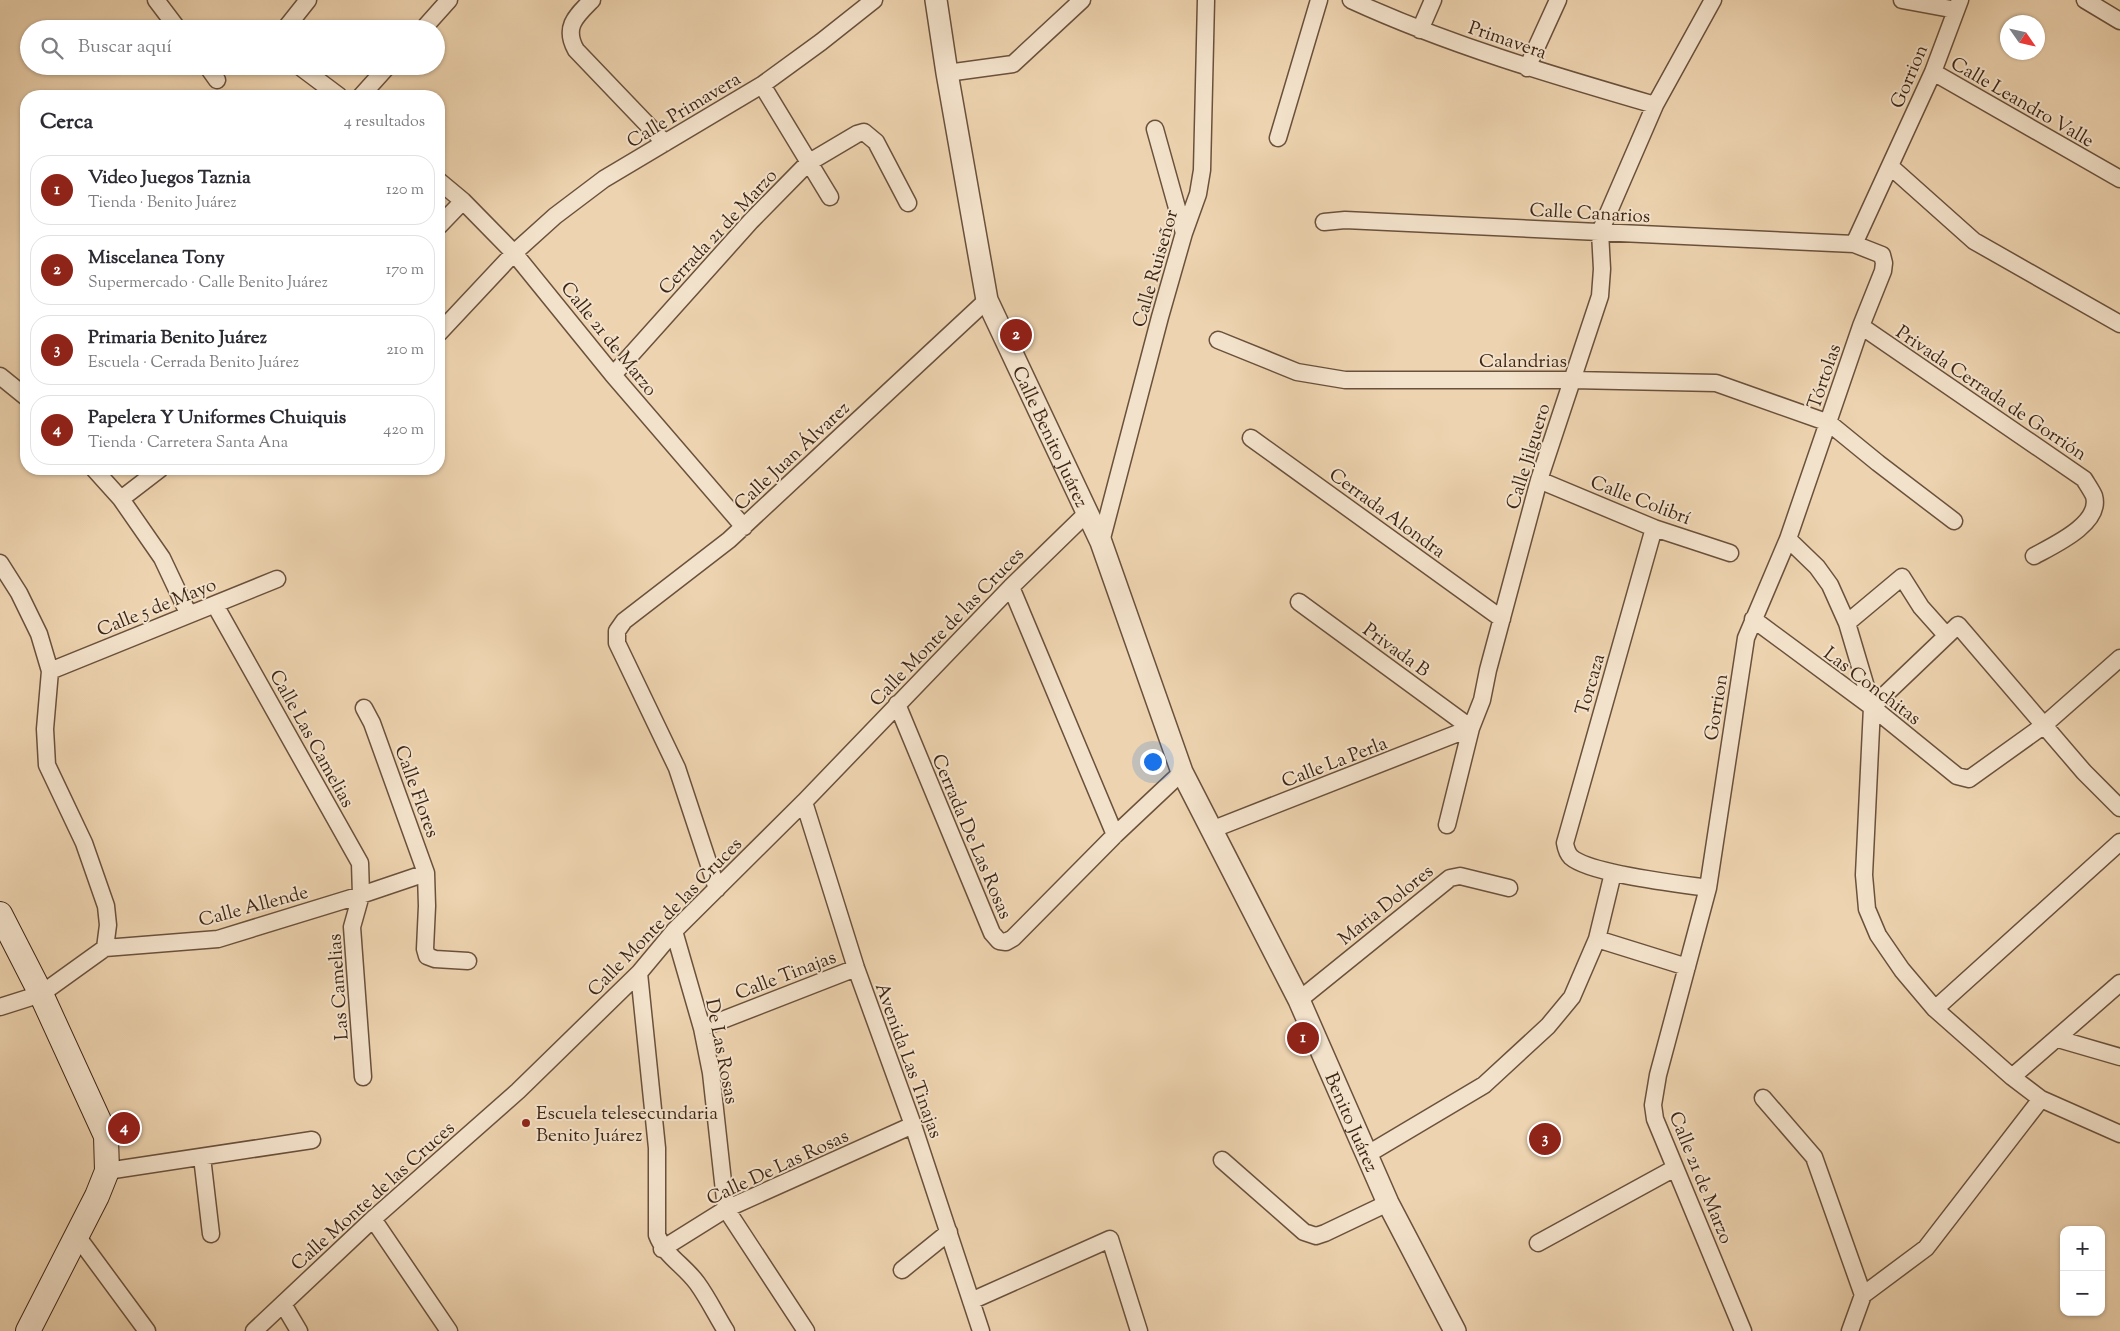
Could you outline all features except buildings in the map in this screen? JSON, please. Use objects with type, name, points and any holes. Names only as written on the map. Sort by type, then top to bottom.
[{"type":"main road","points":[[0,914],[41,994],[106,1136],[107,1171],[78,1236],[28,1331]]},
{"type":"street","points":[[156,0],[171,20]]},
{"type":"street","points":[[292,20],[308,0]]},
{"type":"street","points":[[431,20],[449,0]]},
{"type":"street","points":[[592,0],[576,16],[570,33],[571,41],[576,50],[665,143]]},
{"type":"street","name":"Calle Primavera","points":[[514,253],[555,216],[604,179],[762,85],[874,0]]},
{"type":"street","name":"Calle Benito Juárez","points":[[936,0],[986,300],[1101,542],[1182,772],[1212,830]]},
{"type":"street","points":[[947,73],[1013,64],[1082,0]]},
{"type":"street","name":"Calle Ruiseñor","points":[[1101,542],[1160,317],[1184,233],[1198,194],[1202,170],[1206,0]]},
{"type":"street","points":[[1278,138],[1320,0]]},
{"type":"street","name":"Primavera","points":[[1351,0],[1420,30],[1527,68],[1656,105]]},
{"type":"street","points":[[1420,30],[1433,0]]},
{"type":"street","points":[[1527,68],[1558,0]]},
{"type":"street","points":[[1656,105],[1713,0]]},
{"type":"street","points":[[1902,0],[1958,5]]},
{"type":"street","points":[[2085,0],[2120,22]]},
{"type":"street","name":"Gorrion","points":[[1854,244],[1933,72],[1958,5]]},
{"type":"street","name":"Calle Leandro Valle","points":[[1933,72],[2120,179]]},
{"type":"street","points":[[213,75],[217,80]]},
{"type":"street","points":[[311,75],[331,90]]},
{"type":"street","points":[[366,90],[380,75]]},
{"type":"street","points":[[762,85],[830,197]]},
{"type":"street","name":"Calle Jilguero","points":[[1447,826],[1471,728],[1482,700],[1488,670],[1539,480],[1600,296],[1602,269],[1600,232],[1656,105]]},
{"type":"street","points":[[1155,129],[1184,233]]},
{"type":"street","name":"Cerrada 21 de Marzo","points":[[613,375],[751,222],[808,163],[857,134],[864,132],[876,142],[908,203]]},
{"type":"street","points":[[1891,167],[1974,240],[2120,324]]},
{"type":"street","name":"Calle 21 de Marzo","points":[[445,186],[514,253],[613,375],[744,527]]},
{"type":"street","points":[[445,220],[463,202]]},
{"type":"street","name":"Calle Canarios","points":[[1324,222],[1345,220],[1854,244]]},
{"type":"street","name":"Tórtolas","points":[[1788,539],[1884,264],[1882,255],[1854,244]]},
{"type":"street","points":[[445,327],[514,253]]},
{"type":"street","name":"Calle Juan Álvarez","points":[[717,889],[677,768],[618,642],[617,631],[624,621],[744,527],[986,300]]},
{"type":"street","name":"Privada Cerrada de Gorrión","points":[[1861,326],[2084,479],[2094,497],[2094,506],[2089,518],[2074,534],[2034,556]]},
{"type":"street","name":"Calandrias","points":[[1218,340],[1296,372],[1345,380],[1572,380],[1716,383],[1829,423],[1954,521]]},
{"type":"street","points":[[0,376],[20,392]]},
{"type":"street","name":"Cerrada Alondra","points":[[1251,438],[1502,619]]},
{"type":"street","points":[[99,475],[121,499],[162,558],[188,613]]},
{"type":"street","points":[[121,499],[152,475]]},
{"type":"street","name":"Calle Colibrí","points":[[1539,480],[1654,528],[1730,553]]},
{"type":"street","name":"Calle Monte de las Cruces","points":[[254,1331],[373,1219],[518,1091],[639,974],[674,931],[804,802],[1010,587],[1087,513]]},
{"type":"street","name":"Torcaza","points":[[1613,873],[1584,865],[1571,858],[1565,843],[1654,528]]},
{"type":"street","points":[[1788,539],[1825,576],[1847,623],[1872,707],[1864,875],[1867,909],[1878,935],[1902,970],[1935,1009],[2012,1077],[2041,1099],[2120,1134]]},
{"type":"street","name":"Gorrion","points":[[1708,888],[1746,638],[1788,539]]},
{"type":"street","points":[[0,563],[19,593],[39,634],[50,671],[44,729],[47,765],[84,843],[106,906],[108,925],[105,948],[41,994],[0,1007]]},
{"type":"street","points":[[1847,623],[1902,577],[1921,606],[1952,630],[2120,808]]},
{"type":"street","name":"Calle 5 de Mayo","points":[[50,671],[188,613],[215,605],[277,579]]},
{"type":"street","points":[[1010,587],[1115,835]]},
{"type":"street","name":"Privada B","points":[[1299,602],[1471,728]]},
{"type":"street","name":"Calle Las Camelias","points":[[215,605],[360,863],[361,895]]},
{"type":"street","name":"Las Conchitas","points":[[1753,620],[1872,707],[1957,776],[1969,779],[2044,726]]},
{"type":"street","points":[[1872,707],[1952,630]]},
{"type":"street","points":[[2044,726],[2120,658]]},
{"type":"street","name":"Cerrada De Las Rosas","points":[[897,704],[992,934],[999,941],[1006,942],[1013,938],[1115,835],[1182,772]]},
{"type":"street","name":"Calle Flores","points":[[364,708],[372,723],[426,872]]},
{"type":"street","name":"Calle La Perla","points":[[1212,830],[1471,728]]},
{"type":"street","name":"Avenida Las Tinajas","points":[[804,802],[856,968],[949,1232],[981,1331]]},
{"type":"street","name":"Benito Juárez","points":[[1212,830],[1299,1000],[1388,1203],[1455,1331]]},
{"type":"street","points":[[1935,1009],[2120,842]]},
{"type":"street","points":[[426,872],[428,906],[425,949],[427,956],[435,959],[468,961]]},
{"type":"street","name":"Calle Allende","points":[[105,948],[218,939],[361,895],[426,872]]},
{"type":"street","points":[[1368,1154],[1484,1084],[1548,1026],[1572,997],[1597,939],[1613,873],[1708,888]]},
{"type":"street","name":"Maria Dolores","points":[[1299,1000],[1450,878],[1460,876],[1509,888]]},
{"type":"street","name":"Calle 21 de Marzo","points":[[1708,888],[1658,1075],[1653,1105],[1654,1119],[1743,1331]]},
{"type":"street","name":"Las Camelias","points":[[361,895],[352,926],[363,1077]]},
{"type":"street","name":"De Las Rosas","points":[[674,931],[702,1028],[711,1072],[726,1209]]},
{"type":"street","points":[[1597,939],[1687,967]]},
{"type":"street","name":"Calle Tinajas","points":[[702,1028],[856,968]]},
{"type":"street","points":[[639,974],[657,1148],[657,1235],[662,1249],[677,1261],[697,1283],[726,1331]]},
{"type":"street","points":[[2012,1077],[2058,1039],[2120,983]]},
{"type":"street","points":[[2058,1039],[2120,1057]]},
{"type":"street","points":[[1763,1098],[1814,1157],[1863,1294]]},
{"type":"street","points":[[1850,1331],[1863,1294],[1926,1248],[2041,1099]]},
{"type":"street","name":"Calle De Las Rosas","points":[[662,1249],[726,1209],[912,1125]]},
{"type":"street","points":[[107,1171],[312,1140]]},
{"type":"street","points":[[202,1157],[210,1234]]},
{"type":"street","points":[[1222,1160],[1304,1232],[1316,1236],[1388,1203]]},
{"type":"street","points":[[1538,1243],[1675,1168]]},
{"type":"street","points":[[726,1209],[806,1331]]},
{"type":"street","points":[[373,1219],[449,1331]]},
{"type":"street","points":[[902,1270],[949,1232]]},
{"type":"street","points":[[78,1236],[147,1331]]},
{"type":"street","points":[[971,1300],[1110,1239],[1139,1331]]},
{"type":"street","points":[[283,1304],[299,1331]]},
{"type":"place","name":"Miscelanea Tony","points":[[1016,335]]},
{"type":"place","name":"Video Juegos Taznia","points":[[1303,1038]]},
{"type":"place","name":"Escuela telesecundaria Benito Juárez","points":[[526,1123]]},
{"type":"place","name":"Papelera Y Uniformes Chuiquis","points":[[124,1128]]},
{"type":"place","name":"Primaria Benito Juárez","points":[[1545,1139]]}]
